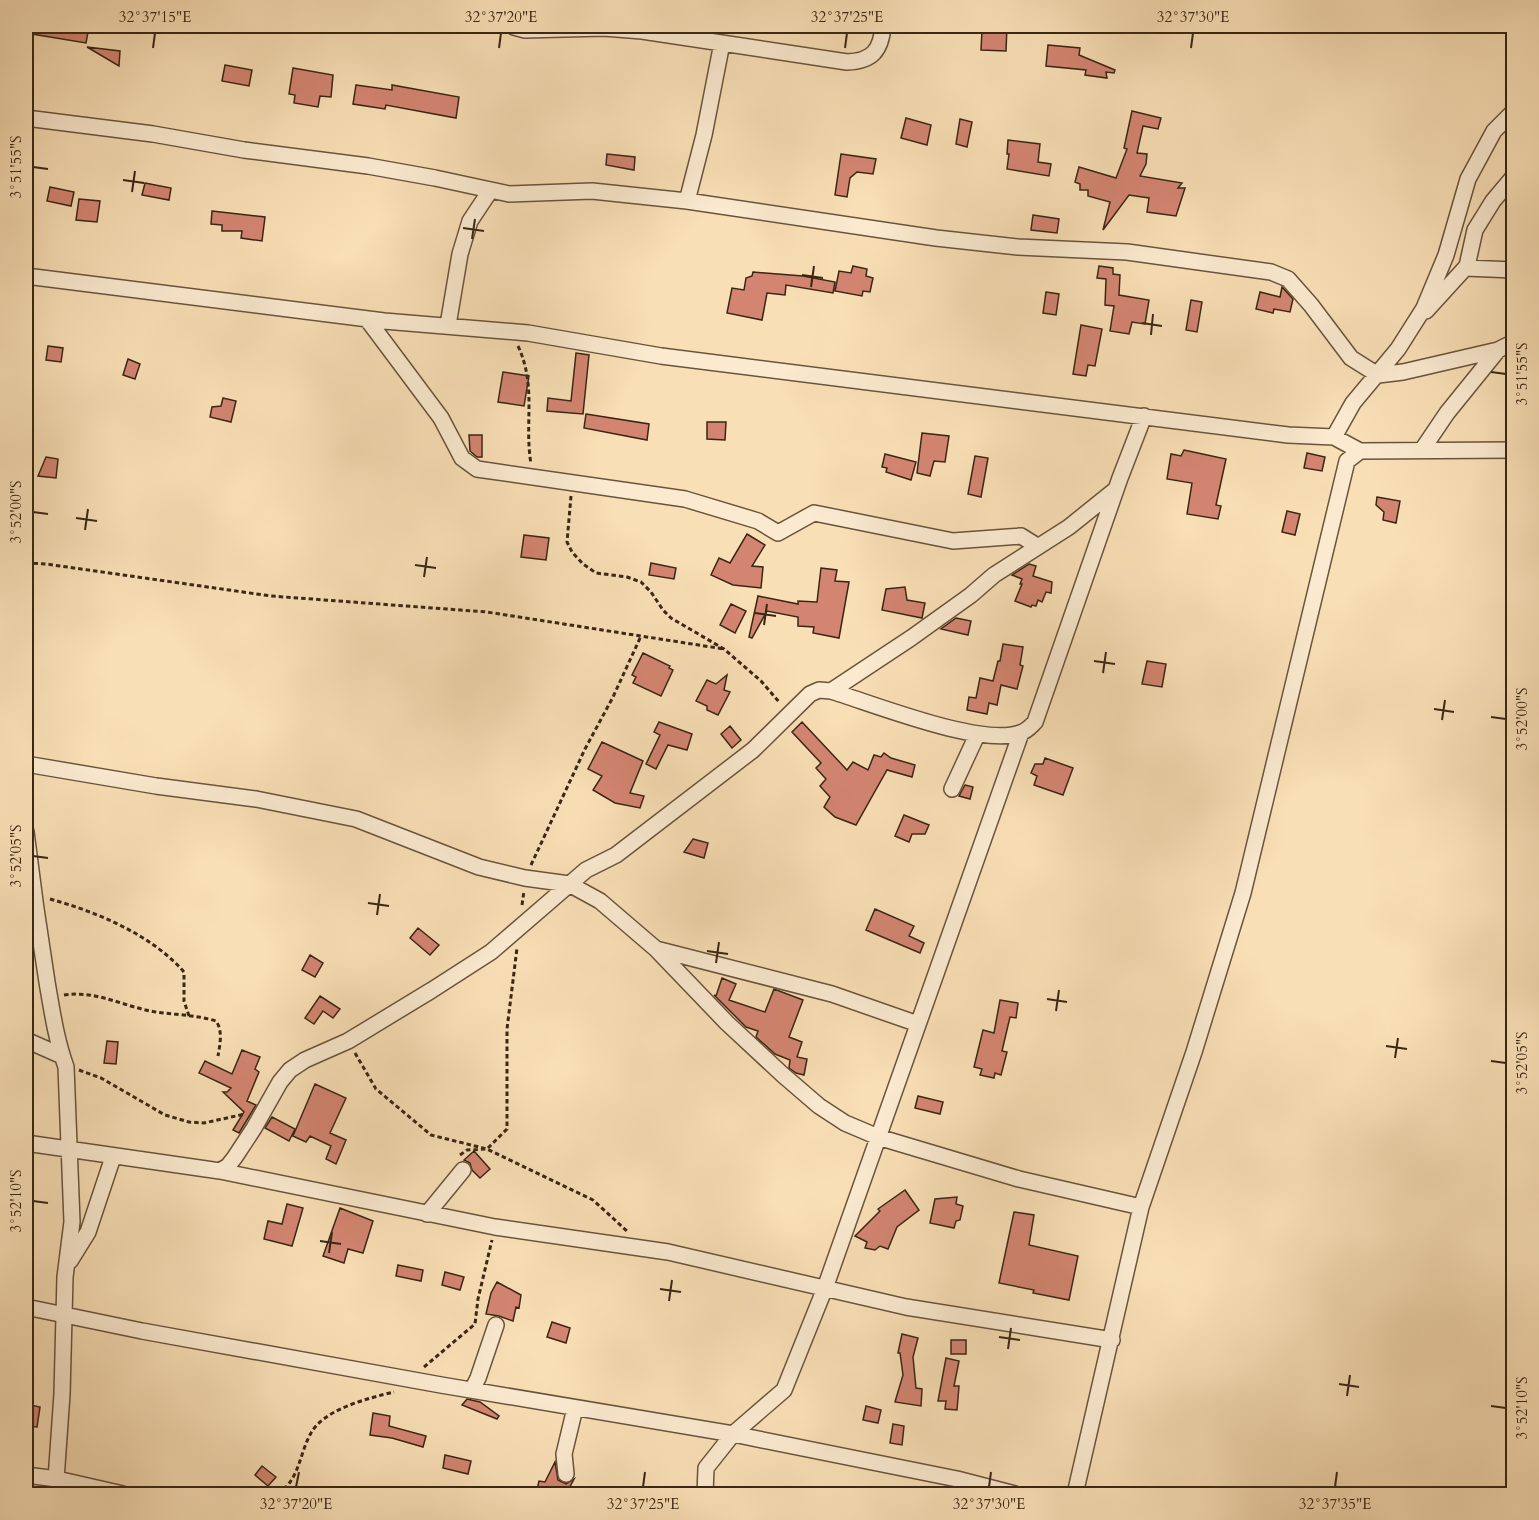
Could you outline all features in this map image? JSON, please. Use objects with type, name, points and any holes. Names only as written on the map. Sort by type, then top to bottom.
[{"type":"street","points":[[514,27],[525,30],[604,28],[642,31],[779,50],[830,61],[862,61],[876,50],[883,26]]},
{"type":"street","points":[[687,201],[699,158],[722,42]]},
{"type":"street","points":[[1334,437],[1353,403],[1378,375],[1424,308],[1446,255],[1467,179],[1494,131],[1514,111]]},
{"type":"street","points":[[26,118],[153,134],[244,150],[368,166],[490,191],[519,194],[592,191],[687,201],[936,238],[1018,247],[1127,252],[1280,274],[1288,279],[1311,305],[1351,358],[1378,375],[1403,372],[1498,350],[1514,342]]},
{"type":"street","points":[[1414,324],[1465,268],[1473,248],[1475,230],[1492,201],[1514,176]]},
{"type":"street","points":[[447,325],[460,254],[470,221],[490,191]]},
{"type":"street","points":[[1465,268],[1514,270]]},
{"type":"street","points":[[26,276],[367,319],[528,333],[662,356],[1288,435],[1334,437],[1360,452],[1514,450]]},
{"type":"street","points":[[367,319],[441,418],[462,458],[477,469],[685,499],[758,521],[778,533],[814,513],[953,541],[1021,536],[1037,546]]},
{"type":"street","points":[[1422,450],[1447,413],[1498,350]]},
{"type":"street","points":[[220,1171],[228,1166],[235,1157],[280,1082],[290,1070],[305,1060],[348,1041],[481,959],[586,870],[616,855],[753,750],[810,694],[819,690],[831,691],[976,735],[1011,735],[1029,729],[1035,722],[1115,490],[1144,416]]},
{"type":"street","points":[[1075,1494],[1141,1207],[1198,1042],[1243,893],[1343,471],[1347,461],[1360,452]]},
{"type":"street","points":[[831,691],[972,595],[994,575],[1069,527],[1115,490]]},
{"type":"street","points":[[705,1494],[706,1468],[734,1434],[784,1390],[825,1288],[1021,733]]},
{"type":"street","points":[[952,789],[976,735]]},
{"type":"street","points":[[26,764],[156,786],[256,799],[356,819],[479,867],[525,878],[569,884],[600,902],[656,949],[727,1023],[790,1082],[838,1119],[878,1137],[1019,1179],[1141,1207]]},
{"type":"street","points":[[26,832],[50,997],[64,1061],[69,1150],[72,1222],[64,1314],[56,1487]]},
{"type":"street","points":[[656,949],[832,994],[918,1024]]},
{"type":"street","points":[[26,1040],[64,1061]]},
{"type":"street","points":[[26,1143],[220,1171],[495,1227],[668,1252],[906,1307],[1112,1340]]},
{"type":"street","points":[[67,1266],[88,1232],[113,1156]]},
{"type":"street","points":[[427,1214],[463,1170]]},
{"type":"street","points":[[26,1307],[403,1385],[472,1390],[734,1434],[957,1479],[1015,1494]]},
{"type":"street","points":[[472,1390],[496,1325]]},
{"type":"street","points":[[566,1474],[564,1454],[575,1408]]},
{"type":"street","points":[[26,1475],[56,1487],[123,1494]]},
{"type":"path","points":[[506,331],[518,345],[529,376],[529,450],[533,470]]},
{"type":"path","points":[[569,492],[571,500],[567,542],[572,552],[583,564],[597,573],[627,577],[641,582],[671,618],[724,649],[772,692],[788,717]]},
{"type":"path","points":[[26,563],[271,596],[487,612],[724,649]]},
{"type":"path","points":[[463,1170],[456,1165],[459,1156],[467,1150],[487,1149],[507,1129],[507,1029],[525,878],[641,636]]},
{"type":"path","points":[[34,894],[70,904],[115,922],[161,951],[184,972],[184,1001],[189,1016]]},
{"type":"path","points":[[50,997],[80,993],[103,996],[138,1008],[216,1021],[220,1026],[218,1056]]},
{"type":"path","points":[[348,1041],[376,1089],[430,1135],[487,1149],[593,1200],[648,1250]]},
{"type":"path","points":[[64,1061],[101,1078],[165,1115],[189,1122],[204,1123],[264,1110]]},
{"type":"path","points":[[279,1494],[287,1489],[294,1479],[311,1432],[326,1416],[403,1385],[475,1324],[478,1299],[495,1227]]},
{"type":"building","points":[[26,26],[51,26],[88,32],[86,43],[26,33]]},
{"type":"building","points":[[991,26],[1007,26],[1006,51],[981,50],[982,30],[991,31]]},
{"type":"building","points":[[1048,45],[1080,48],[1079,55],[1115,70],[1114,73],[1106,72],[1107,78],[1085,75],[1086,70],[1046,66]]},
{"type":"building","points":[[87,47],[120,51],[119,66]]},
{"type":"building","points":[[225,65],[252,70],[249,86],[222,81]]},
{"type":"building","points":[[293,68],[333,75],[331,97],[320,96],[318,107],[294,103],[295,95],[289,94]]},
{"type":"building","points":[[356,85],[392,90],[392,85],[459,97],[456,118],[386,105],[385,109],[353,104]]},
{"type":"building","points":[[1132,111],[1161,118],[1158,129],[1143,126],[1137,153],[1147,154],[1146,164],[1140,176],[1182,183],[1178,188],[1185,188],[1176,216],[1147,212],[1149,198],[1129,195],[1103,230],[1110,202],[1088,196],[1088,190],[1080,190],[1080,184],[1075,182],[1079,167],[1116,178],[1127,149],[1124,148]]},
{"type":"building","points":[[906,118],[931,125],[927,145],[901,138]]},
{"type":"building","points":[[960,119],[972,122],[967,147],[956,144]]},
{"type":"building","points":[[1008,140],[1040,144],[1038,162],[1051,164],[1049,176],[1007,169]]},
{"type":"building","points":[[607,154],[635,157],[634,170],[606,165]]},
{"type":"building","points":[[841,154],[876,159],[873,174],[857,172],[850,178],[847,197],[835,195]]},
{"type":"building","points":[[145,183],[171,188],[169,200],[142,195]]},
{"type":"building","points":[[50,187],[74,192],[71,206],[47,201]]},
{"type":"building","points":[[79,199],[100,201],[97,222],[76,220]]},
{"type":"building","points":[[212,211],[265,217],[262,241],[241,238],[242,231],[222,231],[222,225],[211,224]]},
{"type":"building","points":[[1033,215],[1059,219],[1057,233],[1031,230]]},
{"type":"building","points":[[853,266],[867,269],[866,276],[873,278],[870,292],[863,291],[862,296],[835,291],[839,271],[851,273]]},
{"type":"building","points":[[1099,266],[1113,268],[1113,274],[1120,275],[1119,295],[1149,300],[1145,324],[1132,322],[1129,334],[1110,331],[1114,306],[1105,305],[1106,279],[1097,278]]},
{"type":"building","points":[[753,272],[803,276],[835,282],[833,293],[786,285],[785,295],[767,293],[762,320],[727,313],[732,288],[744,290],[746,278],[752,276]]},
{"type":"building","points":[[1282,287],[1293,299],[1290,312],[1274,309],[1273,313],[1256,309],[1260,292],[1280,297]]},
{"type":"building","points":[[1046,292],[1059,294],[1056,315],[1043,313]]},
{"type":"building","points":[[1191,300],[1202,302],[1197,332],[1186,330]]},
{"type":"building","points":[[1081,325],[1102,329],[1095,366],[1088,365],[1086,376],[1073,374]]},
{"type":"building","points":[[48,346],[63,348],[61,362],[46,360]]},
{"type":"building","points":[[576,353],[589,355],[583,414],[547,411],[548,398],[571,401]]},
{"type":"building","points":[[128,359],[140,364],[135,379],[123,375]]},
{"type":"building","points":[[503,372],[529,376],[524,406],[498,402]]},
{"type":"building","points":[[223,398],[236,401],[231,422],[210,417],[212,407],[221,406]]},
{"type":"building","points":[[586,414],[649,424],[647,440],[584,428]]},
{"type":"building","points":[[707,422],[726,422],[725,440],[707,439]]},
{"type":"building","points":[[922,433],[949,436],[945,462],[934,461],[930,476],[917,473]]},
{"type":"building","points":[[469,435],[482,435],[482,457],[477,457],[470,451]]},
{"type":"building","points":[[1184,450],[1226,459],[1216,505],[1221,506],[1218,519],[1187,514],[1192,483],[1167,479],[1171,454],[1181,456]]},
{"type":"building","points":[[1307,453],[1325,457],[1322,471],[1304,468]]},
{"type":"building","points":[[885,454],[916,462],[911,480],[886,472],[887,468],[882,467]]},
{"type":"building","points":[[975,456],[988,458],[981,497],[968,494]]},
{"type":"building","points":[[46,457],[58,459],[56,478],[38,476]]},
{"type":"building","points":[[1377,497],[1400,501],[1396,523],[1383,520],[1384,512],[1376,505]]},
{"type":"building","points":[[1287,511],[1300,514],[1295,535],[1282,532]]},
{"type":"building","points":[[747,534],[765,545],[752,566],[763,567],[761,588],[733,585],[711,575],[719,558],[730,563]]},
{"type":"building","points":[[524,535],[549,538],[546,560],[521,557]]},
{"type":"building","points":[[651,563],[676,568],[674,579],[649,575]]},
{"type":"building","points":[[1029,564],[1036,566],[1033,576],[1052,582],[1051,593],[1046,592],[1042,602],[1038,600],[1036,606],[1031,607],[1015,601],[1022,579],[1012,575]]},
{"type":"building","points":[[821,568],[837,570],[835,581],[849,582],[839,638],[813,633],[814,627],[798,626],[798,617],[767,611],[752,638],[749,637],[758,596],[798,604],[798,601],[817,602]]},
{"type":"building","points":[[905,587],[907,600],[925,603],[922,618],[882,610],[886,589]]},
{"type":"building","points":[[731,604],[746,611],[735,633],[720,625]]},
{"type":"building","points":[[956,618],[971,621],[968,635],[941,629]]},
{"type":"building","points":[[1003,644],[1023,647],[1020,665],[1023,666],[1017,689],[1001,685],[997,705],[989,703],[987,714],[967,710],[969,697],[976,698],[980,678],[993,681]]},
{"type":"building","points":[[643,653],[670,666],[669,668],[673,670],[661,696],[633,683],[636,677],[632,675]]},
{"type":"building","points":[[1147,661],[1166,664],[1162,687],[1142,684]]},
{"type":"building","points":[[727,675],[724,690],[730,692],[718,715],[696,701],[707,680],[716,684]]},
{"type":"building","points":[[659,722],[692,734],[687,750],[668,745],[656,769],[646,764],[660,735],[654,732]]},
{"type":"building","points":[[802,722],[847,770],[853,762],[868,770],[874,755],[881,757],[884,753],[891,758],[915,765],[912,777],[887,770],[856,825],[835,817],[824,807],[830,797],[820,786],[826,779],[816,768],[821,763],[792,732]]},
{"type":"building","points":[[730,726],[741,740],[732,748],[721,734]]},
{"type":"building","points":[[602,742],[643,761],[630,793],[644,796],[640,808],[615,803],[593,790],[602,776],[588,769]]},
{"type":"building","points":[[1045,758],[1073,768],[1063,795],[1034,785],[1037,776],[1031,773],[1035,764],[1043,764]]},
{"type":"building","points":[[965,785],[973,787],[970,799],[959,796]]},
{"type":"building","points":[[904,815],[929,825],[925,834],[912,834],[909,842],[895,836]]},
{"type":"building","points":[[693,839],[708,843],[704,858],[684,852]]},
{"type":"building","points":[[875,909],[914,926],[909,936],[924,943],[920,953],[866,930]]},
{"type":"building","points":[[418,928],[439,945],[430,955],[410,938]]},
{"type":"building","points":[[310,955],[323,963],[315,977],[302,970]]},
{"type":"building","points":[[722,978],[736,984],[729,1000],[765,1012],[774,989],[803,1000],[789,1037],[802,1042],[797,1057],[807,1059],[804,1075],[789,1068],[790,1060],[775,1054],[756,1037],[758,1031],[746,1027],[714,995],[716,996]]},
{"type":"building","points":[[320,996],[340,1009],[333,1018],[323,1011],[314,1024],[305,1018]]},
{"type":"building","points":[[1000,1000],[1018,1003],[1016,1018],[1010,1017],[1002,1051],[1007,1052],[1001,1075],[995,1073],[994,1078],[980,1075],[982,1069],[974,1067],[983,1030],[994,1033]]},
{"type":"building","points":[[107,1041],[118,1042],[116,1064],[104,1063]]},
{"type":"building","points":[[242,1050],[260,1057],[255,1069],[259,1072],[247,1101],[256,1105],[239,1133],[233,1130],[244,1112],[223,1092],[231,1088],[199,1073],[205,1061],[232,1074]]},
{"type":"building","points":[[315,1084],[346,1098],[330,1133],[346,1140],[336,1164],[326,1159],[331,1146],[310,1136],[306,1142],[293,1136]]},
{"type":"building","points":[[918,1096],[943,1102],[940,1114],[915,1108]]},
{"type":"building","points":[[272,1117],[295,1129],[289,1141],[265,1128]]},
{"type":"building","points":[[474,1151],[490,1169],[480,1178],[472,1170],[470,1163],[464,1160]]},
{"type":"building","points":[[905,1190],[919,1210],[897,1227],[888,1249],[880,1246],[875,1250],[865,1248],[867,1242],[855,1236],[880,1211],[878,1209]]},
{"type":"building","points":[[957,1197],[956,1204],[963,1206],[960,1220],[956,1221],[954,1228],[930,1223],[935,1199]]},
{"type":"building","points":[[287,1204],[303,1208],[292,1246],[264,1239],[268,1221],[282,1224]]},
{"type":"building","points":[[340,1208],[373,1221],[363,1253],[348,1249],[344,1263],[323,1256]]},
{"type":"building","points":[[1014,1212],[1034,1215],[1029,1245],[1078,1256],[1069,1300],[999,1283]]},
{"type":"building","points":[[398,1265],[423,1270],[421,1281],[396,1276]]},
{"type":"building","points":[[445,1272],[464,1277],[460,1290],[442,1285]]},
{"type":"building","points":[[497,1282],[521,1295],[519,1308],[516,1307],[513,1321],[486,1314],[491,1293]]},
{"type":"building","points":[[552,1322],[570,1328],[566,1343],[547,1337]]},
{"type":"building","points":[[902,1334],[918,1338],[913,1357],[916,1388],[922,1389],[921,1406],[895,1402],[903,1375],[900,1353],[898,1353]]},
{"type":"building","points":[[951,1340],[966,1340],[966,1354],[951,1354]]},
{"type":"building","points":[[946,1358],[959,1361],[954,1386],[959,1386],[957,1410],[945,1409],[946,1401],[938,1401]]},
{"type":"building","points":[[467,1399],[480,1402],[499,1416],[497,1419],[462,1405]]},
{"type":"building","points":[[26,1404],[40,1407],[37,1427],[26,1426]]},
{"type":"building","points":[[866,1406],[881,1410],[878,1423],[863,1420]]},
{"type":"building","points":[[373,1413],[390,1416],[389,1426],[426,1436],[423,1447],[392,1438],[370,1435]]},
{"type":"building","points":[[893,1424],[904,1426],[902,1445],[890,1443]]},
{"type":"building","points":[[445,1455],[471,1461],[468,1474],[443,1468]]},
{"type":"building","points":[[555,1462],[558,1480],[566,1484],[574,1479],[566,1494],[536,1494],[539,1481],[545,1482]]},
{"type":"building","points":[[262,1466],[276,1477],[268,1486],[255,1475]]}]
